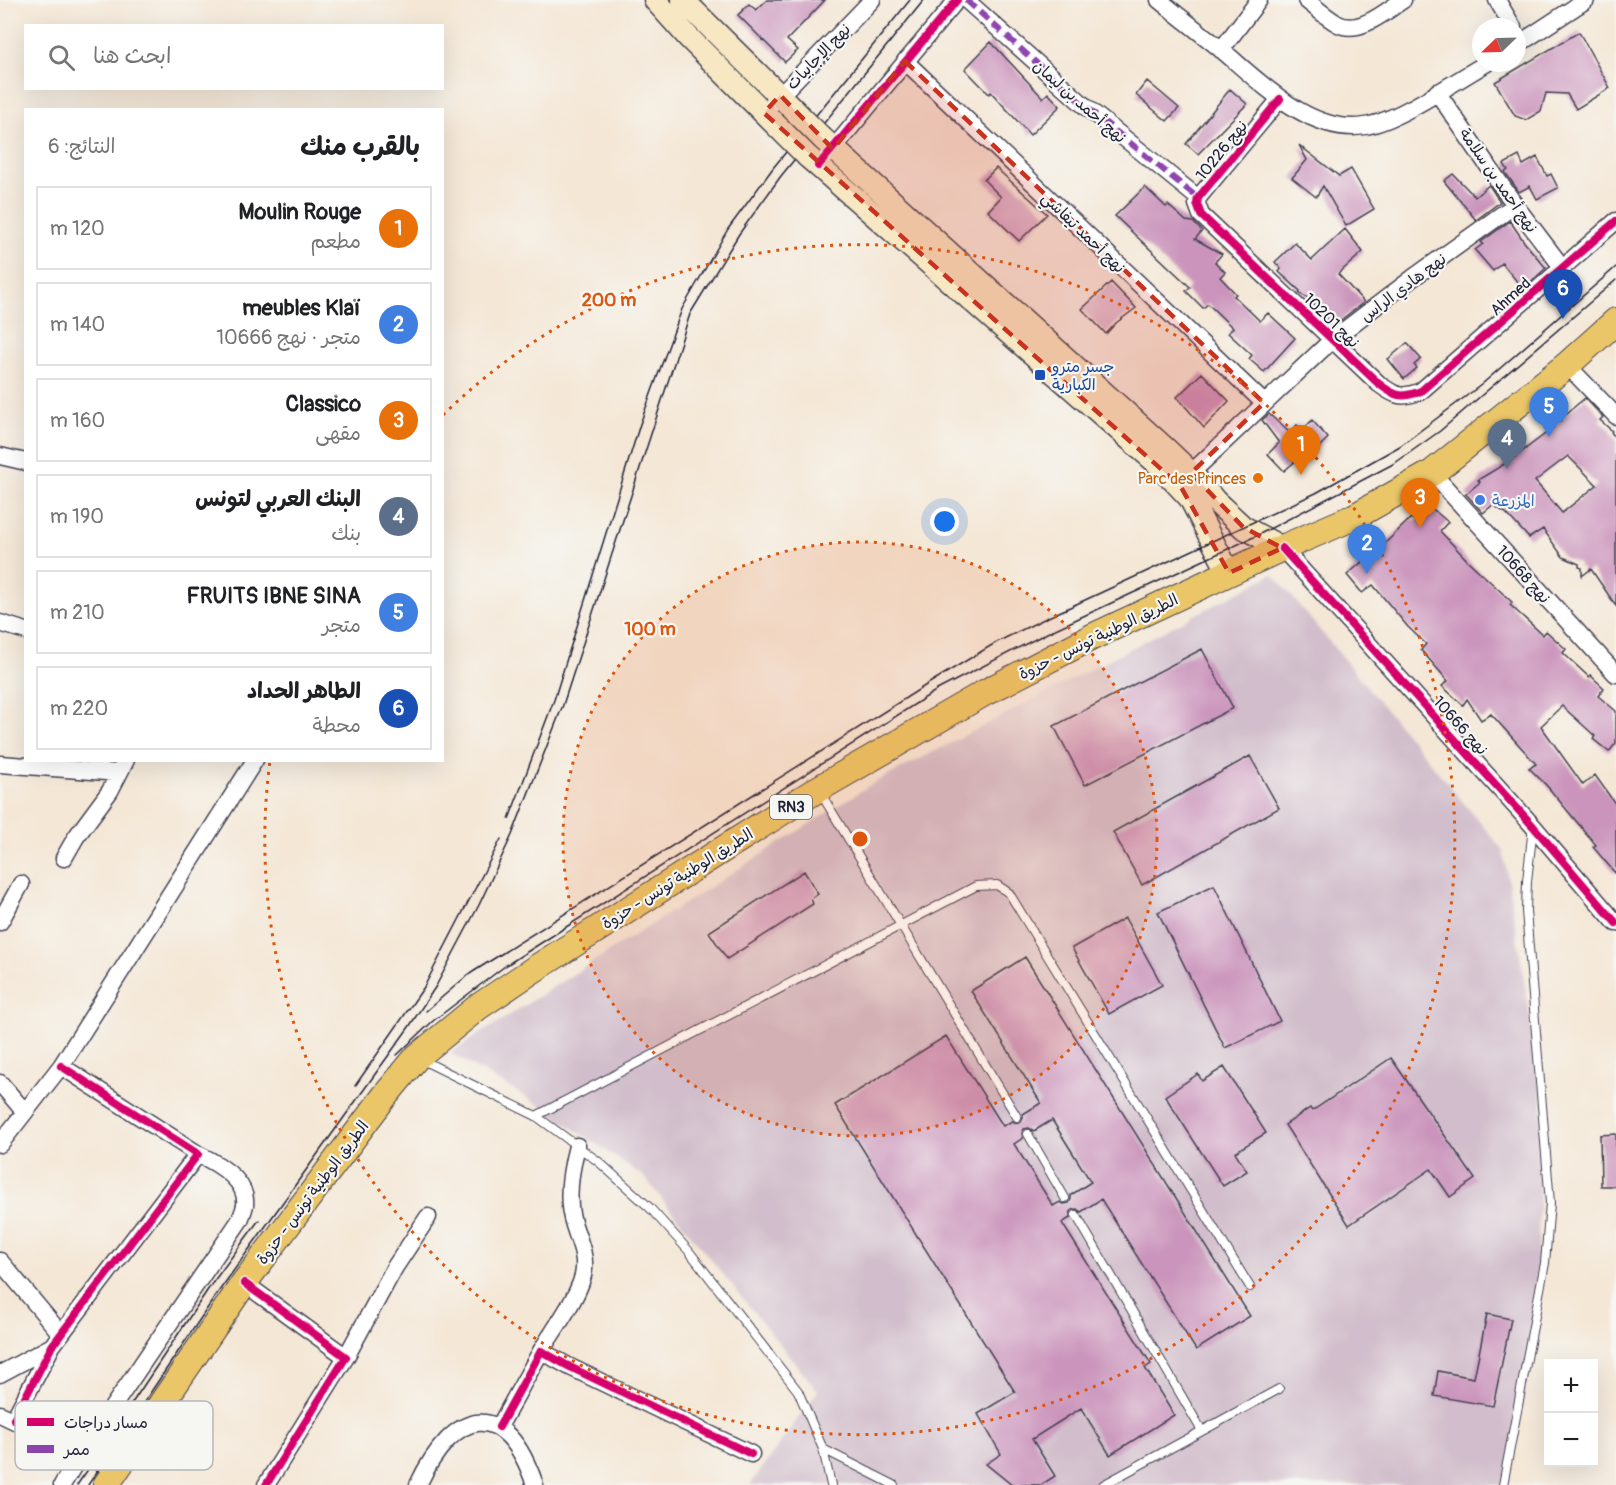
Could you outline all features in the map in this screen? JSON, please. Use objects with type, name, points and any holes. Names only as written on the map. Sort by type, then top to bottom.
[{"type":"main road","points":[[655,0],[689,38],[813,161],[1157,463],[1191,498],[1229,573]]},
{"type":"main road","points":[[683,0],[828,143],[1191,473],[1215,501],[1244,527],[1282,548]]},
{"type":"main road","name":"الطريق الوطنية تونس - حزوة","points":[[163,1401],[244,1283],[384,1097],[417,1057],[478,1007],[532,970],[818,789],[986,692],[1092,637],[1282,548],[1352,518],[1432,473],[1567,365],[1616,321]]},
{"type":"street","points":[[813,161],[905,62],[957,0]]},
{"type":"street","name":"نهج أحمد بن ليمان","points":[[966,0],[1086,107],[1198,198]]},
{"type":"street","points":[[1159,0],[1280,99],[1309,115],[1341,128],[1366,126],[1388,119],[1472,71]]},
{"type":"street","points":[[1221,50],[1259,0]]},
{"type":"street","points":[[1306,0],[1337,23],[1348,27],[1370,21],[1403,0]]},
{"type":"street","points":[[1497,0],[1508,18]]},
{"type":"street","points":[[1526,36],[1586,0]]},
{"type":"street","name":"نهج الإجابيات","points":[[764,113],[788,103],[866,2]]},
{"type":"street","name":"نهج أحمد تيفاشي","points":[[905,62],[1264,403]]},
{"type":"street","name":"نهج أحمد بن سلامة","points":[[1437,92],[1515,205],[1562,267]]},
{"type":"street","name":"نهج 10226","points":[[1232,244],[1209,225],[1201,215],[1197,204],[1198,198],[1280,99]]},
{"type":"street","name":"نهج هادي الراس","points":[[1191,473],[1333,339],[1414,277],[1515,205]]},
{"type":"street","name":"Ahmed","points":[[1421,391],[1616,221]]},
{"type":"street","name":"نهج 10201","points":[[1232,244],[1379,384],[1400,396],[1421,391]]},
{"type":"street","points":[[1567,365],[1616,416]]},
{"type":"street","points":[[0,456],[24,462]]},
{"type":"street","name":"نهج 10668","points":[[1432,473],[1616,674]]},
{"type":"street","name":"نهج 10666","points":[[1282,548],[1533,826],[1616,923]]},
{"type":"street","points":[[0,622],[24,630]]},
{"type":"street","points":[[0,1144],[61,1066],[254,762]]},
{"type":"street","points":[[0,764],[122,767],[110,792],[76,837],[64,858]]},
{"type":"street","points":[[0,922],[21,884]]},
{"type":"street","points":[[61,1066],[198,1154],[213,1161],[230,1174],[241,1187],[245,1204],[240,1220],[117,1401]]},
{"type":"street","points":[[0,1083],[24,1111]]},
{"type":"street","points":[[499,1427],[581,1284],[585,1269],[581,1242],[570,1208],[572,1166],[577,1146]]},
{"type":"street","points":[[17,1401],[56,1340],[198,1154]]},
{"type":"street","points":[[266,1485],[346,1357],[395,1267],[428,1217]]},
{"type":"street","points":[[0,1261],[56,1340]]},
{"type":"street","points":[[244,1283],[346,1357]]},
{"type":"street","points":[[0,1374],[56,1340]]},
{"type":"street","points":[[541,1352],[751,1454]]},
{"type":"street","points":[[418,1485],[436,1452],[450,1436],[464,1427],[480,1422],[493,1423],[506,1432],[528,1465],[535,1485]]},
{"type":"street","points":[[62,1485],[71,1470]]},
{"type":"lane","points":[[818,789],[1017,1117]]},
{"type":"lane","points":[[1503,1485],[1545,1263],[1550,1203],[1526,911],[1533,826]]},
{"type":"lane","points":[[536,1116],[976,886],[997,885],[1009,893],[1250,1287]]},
{"type":"lane","points":[[417,1057],[536,1116],[599,1162],[650,1208],[688,1250],[798,1391],[823,1449],[831,1485]]},
{"type":"lane","points":[[1028,1134],[1065,1198]]},
{"type":"lane","points":[[1076,1215],[1202,1431]]},
{"type":"lane","points":[[1103,1485],[1279,1389]]},
{"type":"lane","points":[[823,1449],[894,1485]]},
{"type":"highlighted area","points":[[905,61],[1264,403],[1191,473],[1243,527],[1282,548],[1229,573],[1181,487],[764,113],[780,95],[833,149]]},
{"type":"shaded area","points":[[1273,574],[1503,850],[1542,1091],[1536,1334],[1507,1485],[750,1485],[818,1391],[644,1177],[536,1103],[450,1053],[872,784]]},
{"type":"building","points":[[767,0],[825,0],[787,40],[798,50],[785,62],[738,15],[749,4],[756,10]]},
{"type":"building","points":[[1579,32],[1610,88],[1576,109],[1567,94],[1546,93],[1541,111],[1526,120],[1515,116],[1495,82],[1512,72],[1526,72],[1526,64]]},
{"type":"building","points":[[991,42],[1043,98],[1048,93],[1060,106],[1030,135],[991,92],[989,94],[965,69]]},
{"type":"building","points":[[1147,81],[1179,108],[1167,121],[1136,95]]},
{"type":"building","points":[[1230,89],[1247,104],[1198,154],[1186,144]]},
{"type":"building","points":[[1299,145],[1339,176],[1351,169],[1374,209],[1346,226],[1323,186],[1316,197],[1292,178],[1307,160]]},
{"type":"building","points":[[1519,156],[1523,165],[1537,157],[1547,176],[1551,174],[1558,188],[1537,199],[1530,186],[1519,192],[1505,172],[1508,170],[1504,164]]},
{"type":"building","points":[[996,168],[1047,214],[1019,241],[988,211],[1001,197],[984,180]]},
{"type":"building","points":[[1453,174],[1475,197],[1489,185],[1500,202],[1476,220],[1444,181]]},
{"type":"building","points":[[1145,187],[1166,207],[1168,205],[1202,231],[1195,239],[1222,254],[1215,262],[1225,272],[1220,277],[1236,294],[1234,296],[1260,321],[1268,313],[1295,338],[1264,372],[1249,359],[1252,355],[1228,333],[1233,328],[1208,304],[1203,308],[1186,291],[1190,287],[1115,216]]},
{"type":"building","points":[[1510,221],[1546,268],[1523,289],[1502,263],[1493,271],[1475,250],[1483,244],[1481,242]]},
{"type":"building","points":[[1345,229],[1363,252],[1338,274],[1364,302],[1333,326],[1309,299],[1299,293],[1300,291],[1279,272],[1281,269],[1275,262],[1295,243],[1312,260]]},
{"type":"building","points":[[1111,282],[1136,308],[1106,334],[1082,309]]},
{"type":"building","points":[[1407,343],[1421,359],[1414,365],[1417,368],[1404,379],[1388,359]]},
{"type":"building","points":[[1202,373],[1229,401],[1204,428],[1177,397]]},
{"type":"building","points":[[1585,398],[1603,417],[1600,420],[1612,431],[1616,439],[1616,606],[1591,569],[1582,576],[1582,568],[1579,564],[1563,557],[1543,529],[1529,538],[1506,513],[1493,505],[1483,513],[1466,494],[1480,482],[1478,480],[1511,460],[1553,428],[1551,427]],"holes":[[[1568,456],[1597,485],[1562,513],[1535,481]]]},
{"type":"building","points":[[1269,414],[1290,433],[1297,425],[1302,431],[1312,420],[1328,438],[1309,457],[1305,453],[1284,471],[1268,454],[1279,443],[1262,420]]},
{"type":"building","points":[[1429,506],[1448,522],[1440,531],[1512,602],[1510,605],[1543,635],[1546,631],[1566,649],[1563,653],[1604,688],[1598,696],[1616,711],[1616,743],[1609,752],[1593,739],[1595,736],[1562,706],[1541,726],[1583,785],[1595,775],[1616,805],[1616,874],[1593,847],[1596,845],[1529,768],[1536,764],[1491,714],[1481,720],[1467,699],[1463,705],[1442,686],[1448,681],[1421,650],[1426,644],[1408,627],[1373,585],[1362,593],[1347,575],[1370,555],[1371,557],[1411,518],[1416,521]]},
{"type":"building","points":[[1202,649],[1233,708],[1085,785],[1054,726]]},
{"type":"building","points":[[1250,756],[1279,808],[1142,885],[1113,832]]},
{"type":"building","points":[[804,871],[818,894],[811,899],[813,904],[727,959],[709,932]]},
{"type":"building","points":[[1214,885],[1280,1021],[1225,1048],[1158,912]]},
{"type":"building","points":[[1125,918],[1162,985],[1109,1014],[1072,948]]},
{"type":"building","points":[[1025,957],[1250,1316],[1196,1350],[1101,1199],[1081,1212],[1077,1209],[1072,1210],[1070,1218],[1062,1223],[1151,1364],[1145,1368],[1174,1415],[1110,1455],[1081,1408],[1032,1439],[1055,1476],[1041,1485],[1012,1485],[986,1464],[1001,1454],[978,1414],[1015,1392],[835,1105],[946,1036],[1003,1126],[1012,1121],[1021,1122],[1023,1114],[1041,1103],[971,991]],"holes":[[[1052,1120],[1091,1182],[1071,1195],[1069,1203],[1060,1202],[1053,1206],[1014,1144],[1023,1138],[1024,1129],[1029,1128],[1034,1131]]]},
{"type":"building","points":[[1391,1058],[1475,1179],[1450,1197],[1431,1169],[1349,1225],[1285,1125],[1310,1108],[1312,1111]]},
{"type":"building","points":[[1224,1067],[1266,1133],[1235,1152],[1247,1171],[1223,1186],[1165,1096],[1198,1074],[1202,1081]]},
{"type":"building","points":[[1616,1134],[1616,1186],[1601,1186],[1600,1135]]},
{"type":"building","points":[[1487,1314],[1511,1319],[1493,1406],[1434,1396],[1438,1371],[1474,1378]]},
{"type":"tram line","points":[[509,819],[554,700],[640,424],[682,309],[728,229],[773,168],[910,0]]},
{"type":"tram line","points":[[145,1401],[219,1291],[436,986],[479,905],[512,835],[563,705],[690,314],[739,234],[781,176],[924,0]]},
{"type":"tram line","points":[[426,1011],[468,975],[997,642],[1316,493],[1400,446],[1481,385],[1616,267]]},
{"type":"tram line","points":[[397,1055],[433,1021],[505,966],[937,690],[1049,632],[1258,535],[1395,463],[1440,431],[1616,280]]},
{"type":"tram line","points":[[355,1086],[424,987],[501,839]]},
{"type":"tram line","points":[[133,1401],[211,1285],[259,1220]]},
{"type":"tram line","points":[[77,1485],[88,1470]]},
{"type":"tram line","points":[[88,1485],[98,1470]]},
{"type":"marked path","points":[[966,0],[1086,107],[1198,198]]},
{"type":"cycle path","points":[[818,166],[957,0]]},
{"type":"cycle path","points":[[1280,99],[1198,198],[1197,204],[1201,215],[1379,384],[1394,394],[1408,395],[1421,391],[1616,221]]},
{"type":"cycle path","points":[[1282,548],[1533,826],[1616,923]]},
{"type":"cycle path","points":[[23,1401],[52,1346],[198,1154],[61,1066]]},
{"type":"cycle path","points":[[244,1283],[346,1357],[266,1485]]},
{"type":"cycle path","points":[[499,1427],[541,1351],[751,1454]]},
{"type":"place","name":"الطاهر الحداد","points":[[1563,319]]},
{"type":"place","name":"جسر مترو الكبارية","points":[[1040,375]]},
{"type":"place","name":"FRUITS IBNE SINA","points":[[1549,437]]},
{"type":"place","name":"البنك العربي لتونس","points":[[1507,469]]},
{"type":"place","name":"Moulin Rouge","points":[[1301,475]]},
{"type":"place","name":"Parc des Princes","points":[[1258,478]]},
{"type":"place","name":"المزرعة","points":[[1480,500]]},
{"type":"place","name":"Classico","points":[[1420,528]]},
{"type":"place","name":"meubles Klaï","points":[[1367,574]]}]
